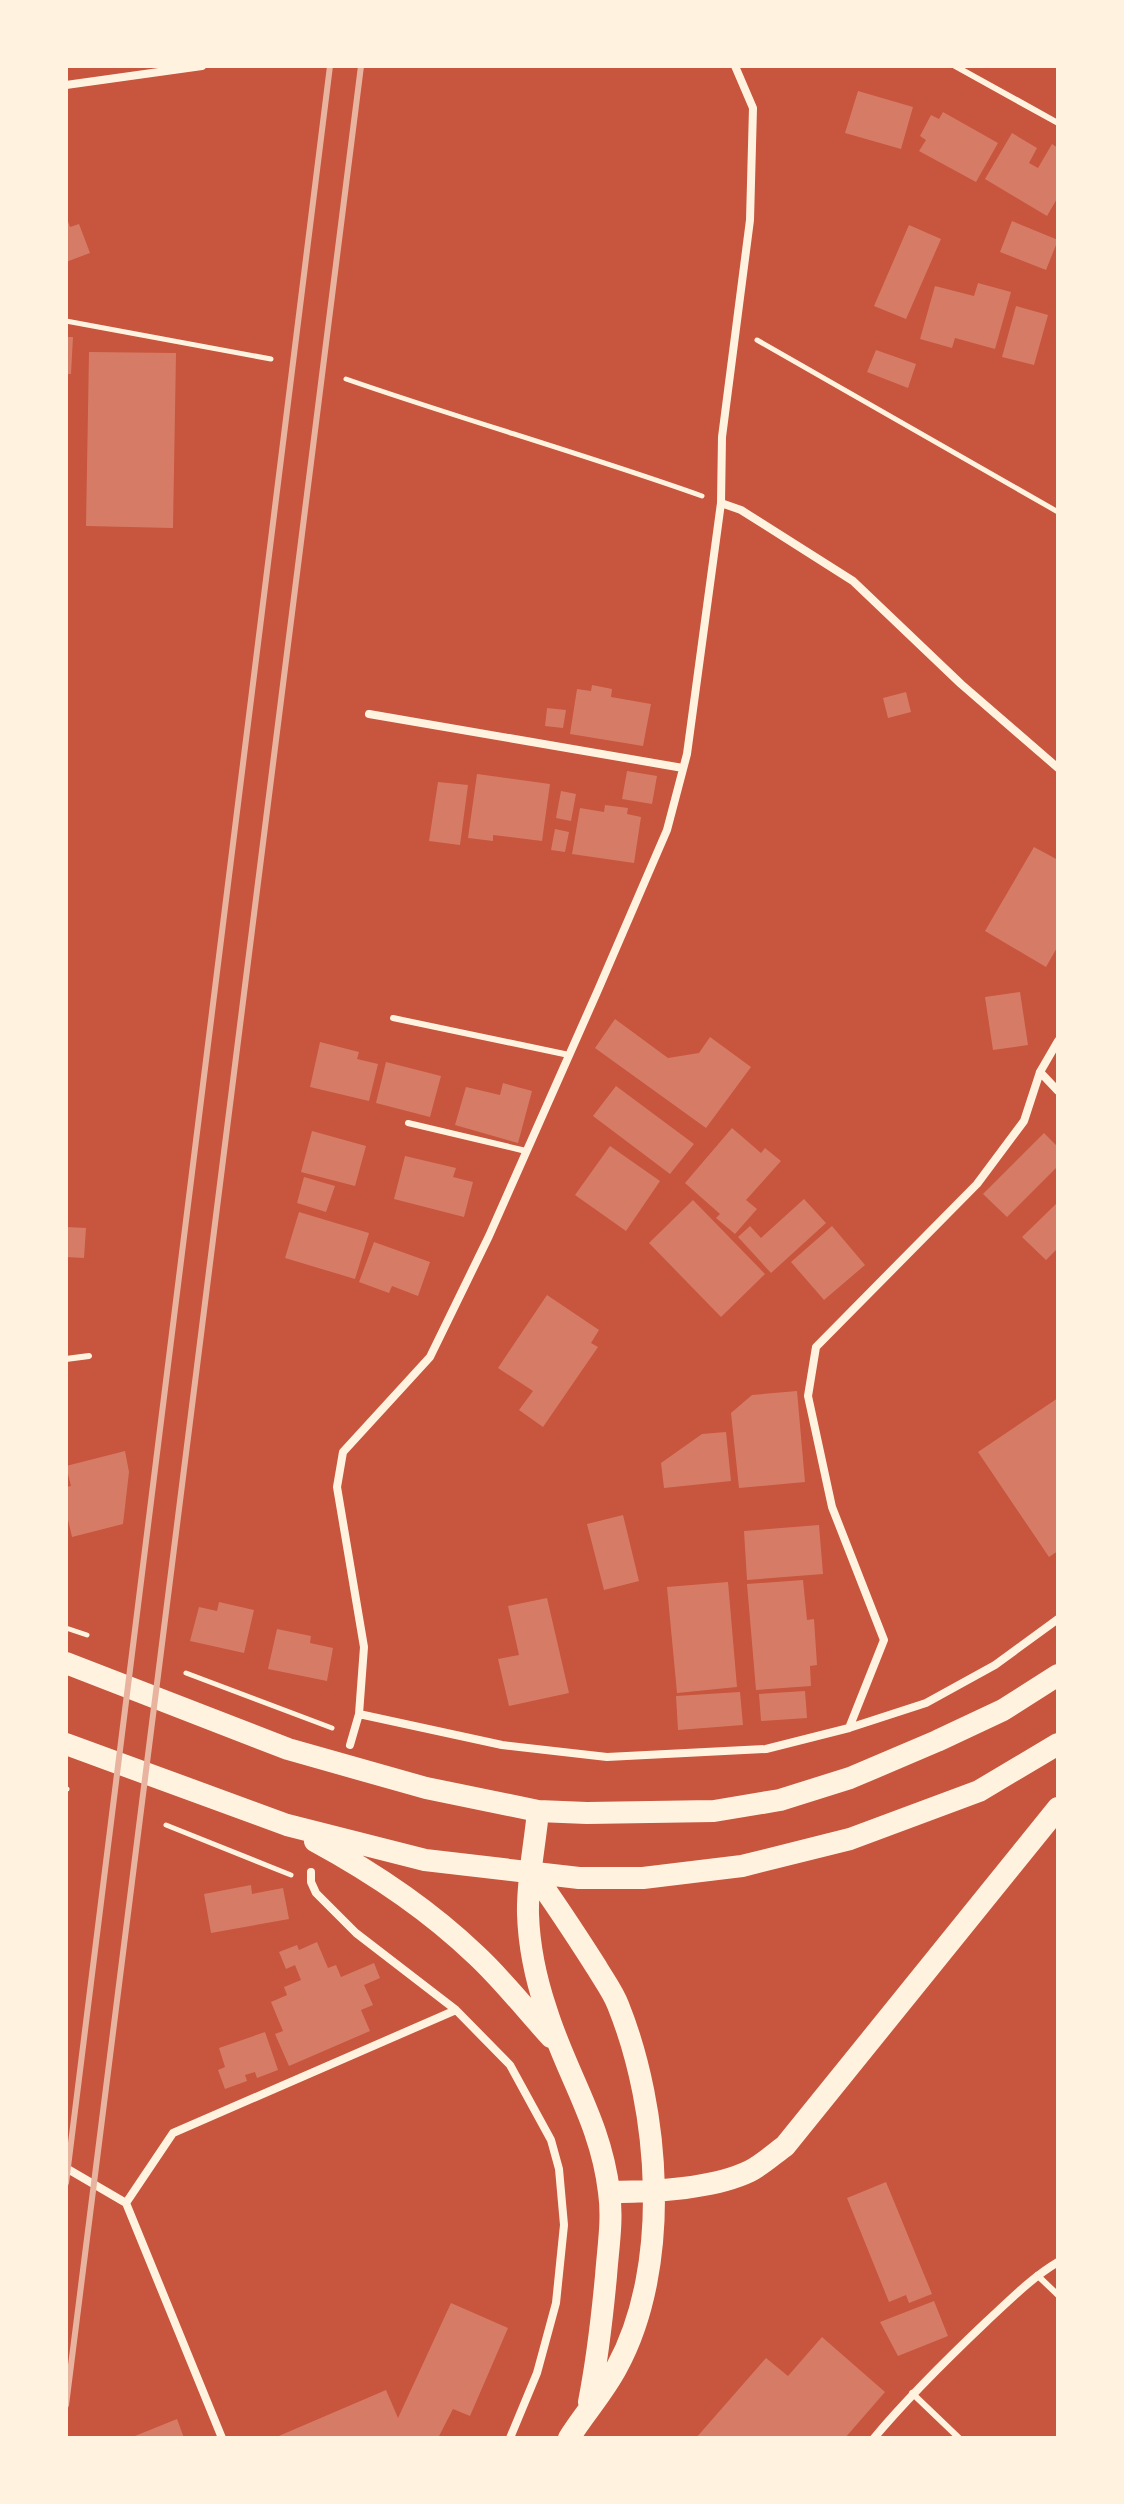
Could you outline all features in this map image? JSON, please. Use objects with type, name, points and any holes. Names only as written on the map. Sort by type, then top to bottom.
[{"type":"highway","points":[[75,1666],[288,1749],[426,1788],[538,1811],[654,1814],[714,1811],[780,1800],[850,1778],[1003,1710],[1058,1675]]},
{"type":"highway","points":[[69,1745],[287,1825],[425,1860],[579,1878],[643,1878],[757,1862],[850,1839],[979,1791],[1058,1744]]},
{"type":"highway","points":[[609,2192],[656,2192],[700,2185],[749,2171],[785,2146],[1058,1808]]},
{"type":"highway","points":[[538,1811],[528,1912],[532,1955],[558,2044],[597,2131],[609,2192],[611,2227],[598,2356],[587,2409]]},
{"type":"highway","points":[[287,1825],[351,1861],[434,1917],[478,1957],[558,2044]]},
{"type":"highway","points":[[532,1871],[570,1923],[618,2003],[638,2070],[652,2140],[656,2192],[647,2278],[632,2333],[617,2368],[569,2438]]},
{"type":"street","points":[[66,85],[202,66]]},
{"type":"street","points":[[351,1740],[359,1714],[364,1647],[337,1487],[343,1452],[430,1357],[489,1236],[667,830],[683,768],[721,503],[722,437],[750,220],[753,108],[735,66]]},
{"type":"street","points":[[721,503],[741,510],[853,581],[961,684],[1058,768]]},
{"type":"street","points":[[369,714],[683,768]]},
{"type":"street","points":[[849,1728],[884,1640],[832,1507],[808,1396],[816,1347],[977,1184],[1024,1121],[1040,1072],[1058,1041]]},
{"type":"street","points":[[1040,1072],[1058,1091]]},
{"type":"street","points":[[359,1714],[502,1745],[607,1757],[766,1749],[849,1728],[926,1703],[995,1665],[1057,1622]]},
{"type":"street","points":[[311,1872],[316,1893],[356,1933],[456,2010],[510,2065],[551,2140],[559,2169],[564,2225],[556,2303],[537,2373],[510,2438]]},
{"type":"street","points":[[126,2203],[173,2133],[456,2010]]},
{"type":"street","points":[[66,2168],[126,2203],[222,2438]]},
{"type":"street","points":[[874,2438],[912,2393],[1037,2275],[1058,2262]]},
{"type":"lane","points":[[955,66],[1058,123]]},
{"type":"lane","points":[[393,1018],[569,1055]]},
{"type":"lane","points":[[408,1123],[526,1151]]},
{"type":"lane","points":[[66,1359],[89,1356]]},
{"type":"lane","points":[[1037,2275],[1058,2295]]},
{"type":"lane","points":[[912,2393],[959,2438]]},
{"type":"path","points":[[66,321],[271,359]]},
{"type":"path","points":[[735,336],[749,336],[1058,512]]},
{"type":"path","points":[[346,379],[612,463],[721,503]]},
{"type":"path","points":[[66,1628],[87,1635]]},
{"type":"path","points":[[186,1673],[351,1740]]},
{"type":"path","points":[[166,1825],[311,1882]]},
{"type":"building","points":[[858,91],[913,107],[901,149],[845,133]]},
{"type":"building","points":[[943,112],[998,143],[976,182],[919,151],[926,140],[920,136],[931,115],[939,119]]},
{"type":"building","points":[[1012,133],[1037,148],[1029,163],[1038,168],[1052,144],[1058,148],[1058,197],[1047,216],[985,179]]},
{"type":"building","points":[[66,216],[70,227],[79,224],[90,253],[66,262]]},
{"type":"building","points":[[1012,221],[1058,240],[1046,270],[1000,252]]},
{"type":"building","points":[[909,225],[941,239],[906,319],[874,306]]},
{"type":"building","points":[[978,283],[1011,292],[995,349],[955,338],[952,348],[920,339],[935,286],[974,296]]},
{"type":"building","points":[[1016,306],[1048,315],[1034,365],[1002,357]]},
{"type":"building","points":[[66,337],[73,337],[71,374],[66,374]]},
{"type":"building","points":[[876,350],[916,364],[908,388],[867,372]]},
{"type":"building","points":[[89,352],[176,353],[173,528],[86,526]]},
{"type":"building","points":[[592,685],[612,689],[611,697],[651,704],[643,746],[570,734],[577,689],[591,691]]},
{"type":"building","points":[[906,692],[911,712],[888,718],[883,698]]},
{"type":"building","points":[[547,708],[566,710],[563,728],[545,726]]},
{"type":"building","points":[[627,771],[657,776],[652,804],[622,799]]},
{"type":"building","points":[[477,774],[550,784],[542,841],[493,835],[493,841],[468,838]]},
{"type":"building","points":[[438,782],[468,785],[460,845],[429,841]]},
{"type":"building","points":[[561,791],[576,794],[571,821],[556,818]]},
{"type":"building","points":[[605,805],[628,808],[627,814],[641,817],[634,863],[572,854],[580,808],[604,812]]},
{"type":"building","points":[[555,829],[569,832],[565,852],[551,850]]},
{"type":"building","points":[[1034,847],[1058,860],[1058,946],[1046,967],[985,931]]},
{"type":"building","points":[[1020,992],[1028,1045],[993,1050],[985,997]]},
{"type":"building","points":[[615,1019],[668,1058],[699,1053],[710,1037],[751,1067],[706,1128],[595,1048]]},
{"type":"building","points":[[320,1042],[359,1052],[357,1059],[378,1064],[369,1101],[310,1087]]},
{"type":"building","points":[[386,1062],[441,1076],[430,1117],[376,1103]]},
{"type":"building","points":[[503,1083],[532,1091],[518,1143],[455,1125],[466,1087],[500,1095]]},
{"type":"building","points":[[616,1086],[694,1144],[670,1174],[593,1116]]},
{"type":"building","points":[[732,1128],[761,1153],[765,1148],[781,1161],[746,1200],[757,1209],[735,1234],[716,1218],[720,1214],[685,1183]]},
{"type":"building","points":[[312,1131],[366,1146],[355,1186],[301,1172]]},
{"type":"building","points":[[1044,1133],[1058,1147],[1058,1166],[1007,1217],[983,1194]]},
{"type":"building","points":[[610,1146],[660,1181],[626,1231],[575,1195]]},
{"type":"building","points":[[405,1156],[456,1168],[453,1177],[473,1182],[464,1217],[394,1199]]},
{"type":"building","points":[[304,1177],[335,1186],[326,1212],[297,1203]]},
{"type":"building","points":[[804,1199],[826,1223],[771,1273],[738,1237],[750,1226],[761,1238]]},
{"type":"building","points":[[693,1200],[765,1274],[721,1317],[649,1243]]},
{"type":"building","points":[[1058,1202],[1058,1248],[1046,1260],[1022,1237]]},
{"type":"building","points":[[299,1212],[369,1233],[355,1279],[285,1258]]},
{"type":"building","points":[[832,1226],[865,1265],[824,1300],[791,1262]]},
{"type":"building","points":[[66,1227],[86,1228],[84,1258],[66,1257]]},
{"type":"building","points":[[374,1242],[430,1262],[418,1296],[392,1286],[389,1293],[359,1282]]},
{"type":"building","points":[[547,1295],[599,1330],[591,1343],[598,1347],[543,1427],[519,1410],[533,1391],[498,1368]]},
{"type":"building","points":[[797,1391],[805,1482],[739,1488],[731,1413],[752,1395]]},
{"type":"building","points":[[1058,1398],[1058,1551],[1049,1557],[978,1452]]},
{"type":"building","points":[[726,1432],[731,1481],[664,1488],[661,1463],[702,1434]]},
{"type":"building","points":[[125,1451],[129,1472],[123,1524],[72,1537],[66,1511],[66,1487],[71,1486],[66,1466]]},
{"type":"building","points":[[623,1515],[639,1581],[604,1590],[587,1524]]},
{"type":"building","points":[[819,1525],[823,1574],[747,1580],[744,1531]]},
{"type":"building","points":[[803,1580],[807,1620],[814,1619],[817,1665],[810,1666],[811,1686],[756,1690],[747,1584]]},
{"type":"building","points":[[728,1582],[737,1687],[677,1693],[667,1587]]},
{"type":"building","points":[[547,1598],[569,1693],[509,1706],[498,1659],[519,1655],[508,1606]]},
{"type":"building","points":[[219,1602],[254,1610],[244,1653],[190,1641],[199,1607],[217,1611]]},
{"type":"building","points":[[277,1629],[311,1636],[310,1643],[333,1648],[327,1681],[268,1669]]},
{"type":"building","points":[[805,1691],[807,1718],[761,1721],[759,1694]]},
{"type":"building","points":[[740,1692],[743,1725],[678,1730],[676,1696]]},
{"type":"building","points":[[251,1885],[252,1894],[283,1888],[289,1919],[211,1933],[204,1894]]},
{"type":"building","points":[[317,1942],[328,1968],[336,1965],[341,1977],[374,1963],[380,1978],[364,1985],[373,2005],[361,2010],[370,2031],[289,2066],[275,2034],[283,2031],[271,2002],[287,1995],[284,1987],[301,1980],[295,1965],[286,1969],[279,1952],[297,1945],[299,1950]]},
{"type":"building","points":[[265,2032],[278,2070],[257,2078],[255,2072],[245,2075],[247,2081],[225,2089],[218,2070],[225,2067],[219,2048]]},
{"type":"building","points":[[886,2182],[932,2294],[909,2303],[906,2295],[889,2302],[847,2198]]},
{"type":"building","points":[[934,2301],[948,2336],[898,2356],[880,2322]]},
{"type":"building","points":[[451,2303],[508,2328],[470,2416],[453,2409],[438,2438],[274,2438],[386,2390],[398,2418]]},
{"type":"building","points":[[822,2337],[885,2392],[845,2438],[696,2438],[766,2358],[788,2376]]},
{"type":"building","points":[[177,2419],[184,2438],[130,2438]]},
{"type":"railway","points":[[66,2183],[330,66]]},
{"type":"railway","points":[[66,2405],[361,66]]}]
